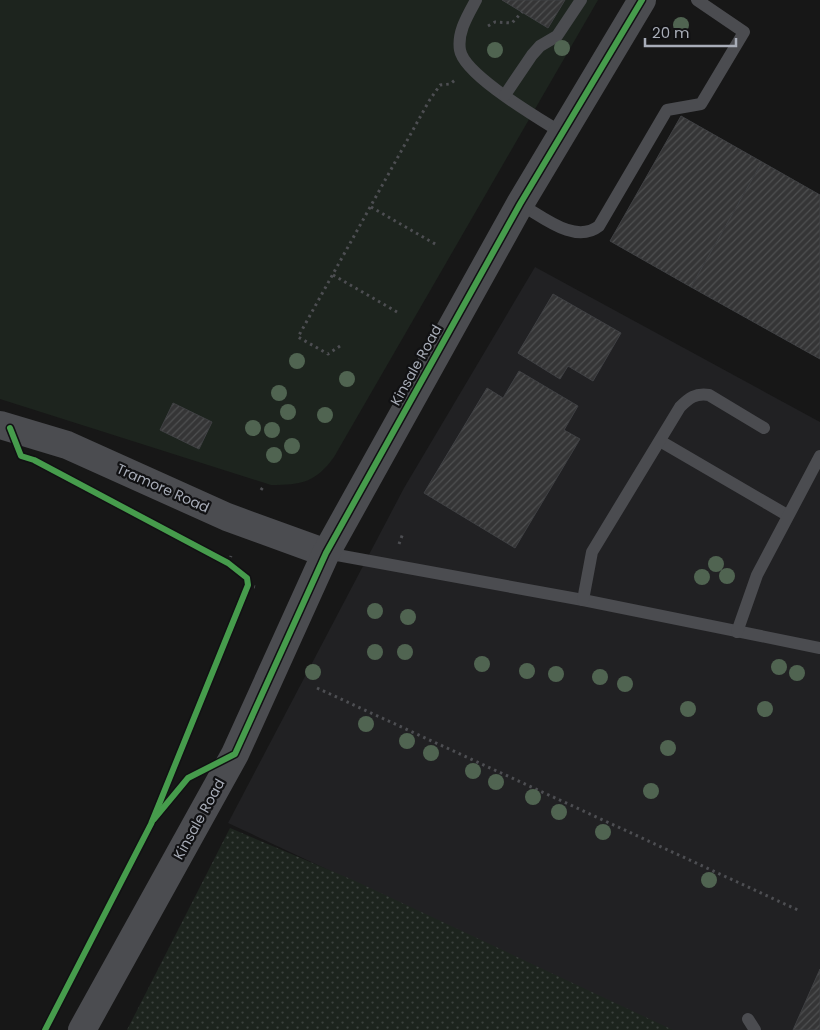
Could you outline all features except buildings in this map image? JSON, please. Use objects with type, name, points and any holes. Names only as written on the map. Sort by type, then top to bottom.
[{"type":"street","name":"Kinsale Road","points":[[82,1030],[235,754],[326,553],[520,204],[642,0]]},
{"type":"street","name":"Tramore Road","points":[[0,424],[67,445],[227,517],[326,553]]},
{"type":"lane","points":[[476,0],[461,34],[460,49],[466,62],[488,84],[562,133]]},
{"type":"lane","points":[[505,95],[532,55],[540,46],[557,36],[581,0]]},
{"type":"lane","points":[[520,204],[569,231],[592,232],[599,226],[666,110],[701,104],[744,32],[697,0]]},
{"type":"lane","points":[[583,600],[592,552],[680,407],[689,398],[699,394],[709,395],[764,428]]},
{"type":"lane","points":[[660,441],[787,515]]},
{"type":"lane","points":[[736,632],[756,575],[820,456]]},
{"type":"lane","points":[[326,553],[583,600],[820,648]]},
{"type":"lane","points":[[748,1019],[756,1030]]},
{"type":"path","points":[[340,346],[328,354],[298,337],[429,101],[440,85],[453,83],[490,24],[495,22],[512,23],[522,12]]},
{"type":"path","points":[[371,206],[437,245]]},
{"type":"path","points":[[333,274],[397,312]]},
{"type":"path","points":[[219,559],[231,565],[231,556]]},
{"type":"path","points":[[244,594],[250,583]]},
{"type":"path","points":[[317,688],[800,911]]},
{"type":"shaded area","points":[[0,0],[598,0],[334,457],[314,477],[300,483],[271,485],[0,399]]},
{"type":"shaded area","points":[[535,267],[820,422],[820,1030],[671,1030],[228,823],[404,488]]},
{"type":"shaded area","points":[[230,828],[353,880],[673,1030],[127,1030]]},
{"type":"cycle path","points":[[154,819],[188,778],[235,754],[326,553],[520,204],[642,0]]},
{"type":"cycle path","points":[[10,428],[21,456],[34,460],[228,563],[247,578],[248,585],[151,824],[45,1030]]}]
